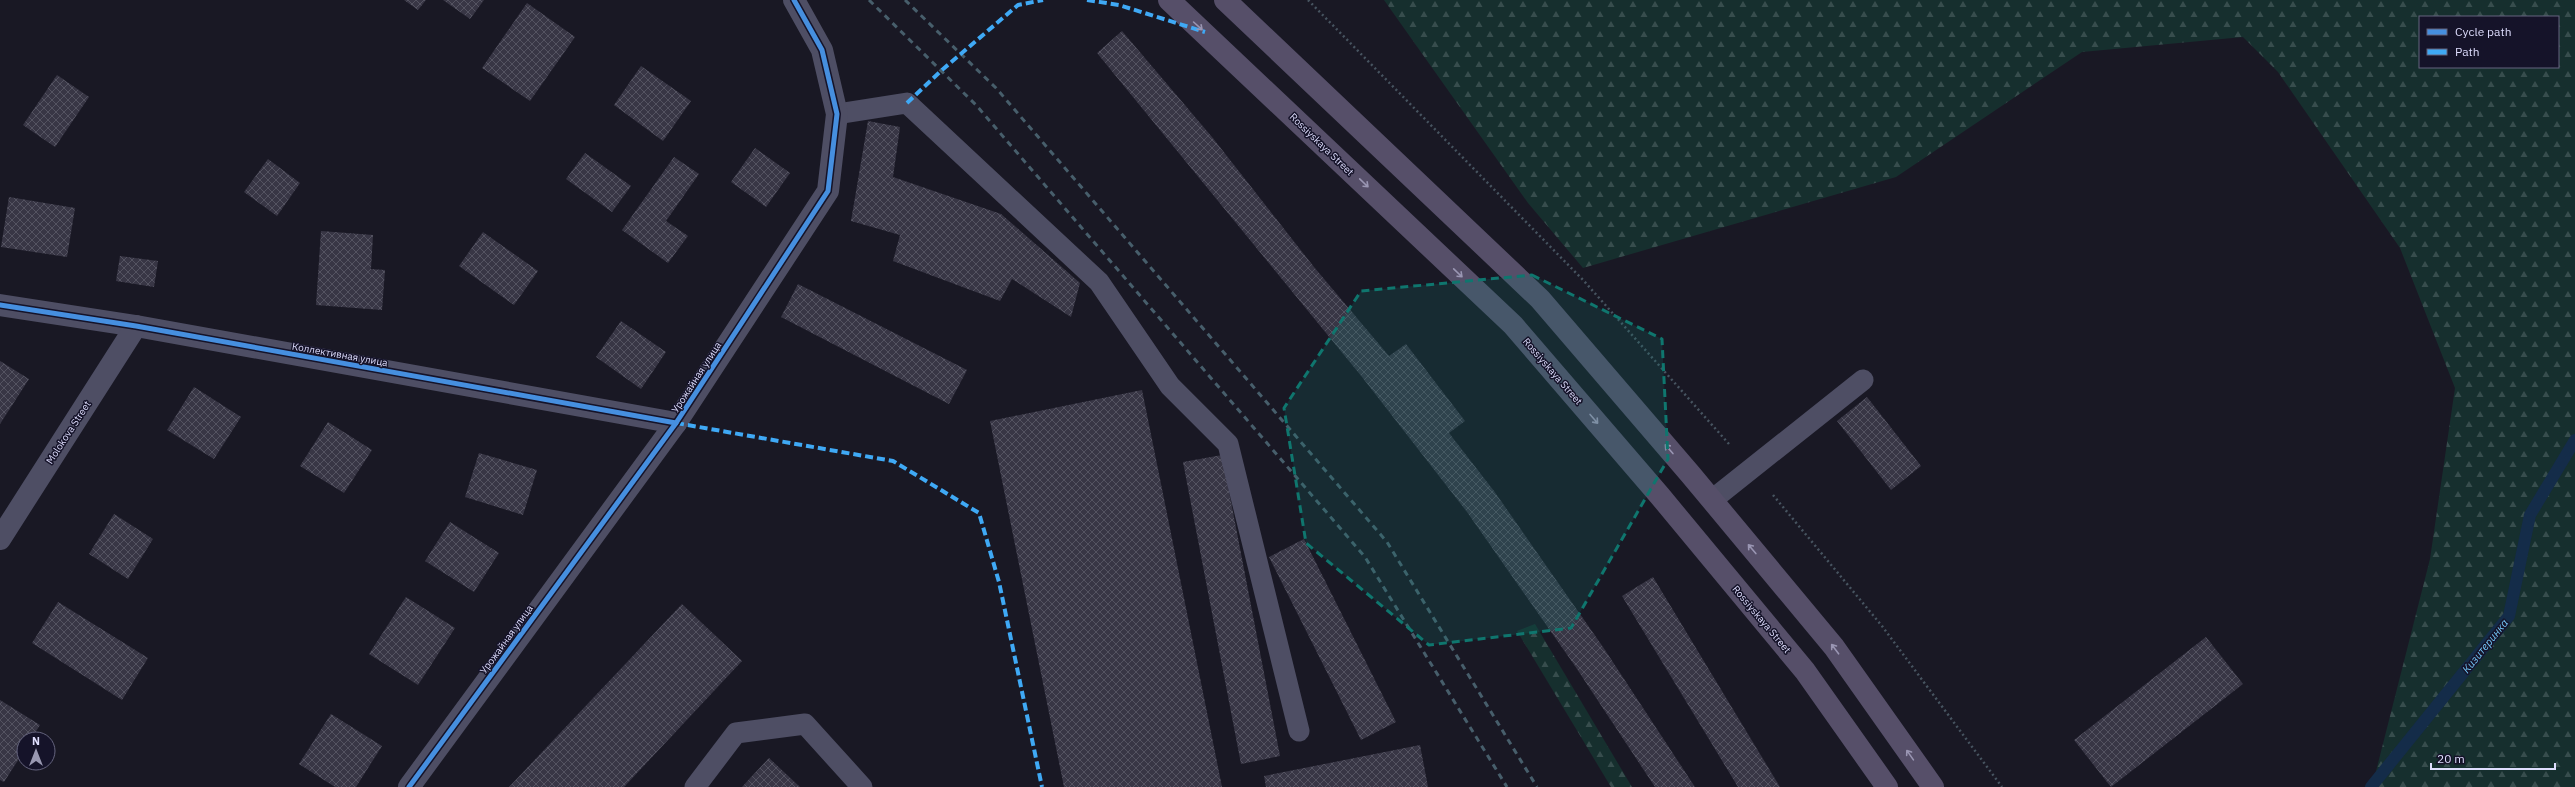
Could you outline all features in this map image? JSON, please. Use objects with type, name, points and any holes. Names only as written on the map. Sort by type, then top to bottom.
[{"type":"main road","name":"Rossiyskaya Street","points":[[1169,0],[1513,325],[1660,496],[1805,671],[1887,787]]},
{"type":"main road","points":[[1225,0],[1540,299],[1712,500],[1834,647],[1933,787]]},
{"type":"street","name":"Урожайная улица","points":[[409,787],[676,423],[828,191],[837,114],[822,50],[794,0]]},
{"type":"street","name":"Коллективная улица","points":[[0,305],[136,326],[676,423]]},
{"type":"street","name":"Molokova Street","points":[[0,539],[136,326]]},
{"type":"lane","points":[[837,114],[907,103],[1098,282],[1170,386],[1228,444],[1299,731]]},
{"type":"lane","points":[[1712,500],[1863,380]]},
{"type":"lane","points":[[695,787],[736,733],[805,724],[862,787]]},
{"type":"path","points":[[1308,0],[1584,281],[1751,469],[1882,626],[2002,787]]},
{"type":"highlighted area","points":[[1532,275],[1662,339],[1668,459],[1571,628],[1429,645],[1306,543],[1284,408],[1361,291]]},
{"type":"green space","points":[[1384,0],[2575,0],[2575,787],[2372,787],[2430,559],[2455,388],[2400,248],[2278,72],[2243,37],[2082,52],[1896,177],[1583,268],[1528,203]]},
{"type":"green space","points":[[1535,624],[1632,787],[1611,787],[1517,631]]},
{"type":"building","points":[[404,0],[426,0],[418,10]]},
{"type":"building","points":[[443,0],[484,0],[470,19]]},
{"type":"building","points":[[527,3],[575,37],[530,101],[482,68]]},
{"type":"building","points":[[1122,31],[1212,137],[1314,267],[1389,356],[1406,344],[1465,421],[1449,433],[1494,491],[1603,647],[1695,787],[1655,787],[1575,666],[1467,512],[1362,377],[1097,53]]},
{"type":"building","points":[[641,66],[691,101],[663,141],[614,105]]},
{"type":"building","points":[[57,75],[89,97],[55,147],[23,125]]},
{"type":"building","points":[[868,121],[900,127],[893,177],[1001,214],[1080,283],[1071,317],[1012,279],[1000,301],[893,261],[900,235],[851,221]]},
{"type":"building","points":[[755,148],[790,173],[766,207],[731,182]]},
{"type":"building","points":[[585,153],[631,186],[612,212],[566,179]]},
{"type":"building","points":[[674,157],[699,174],[666,221],[688,236],[668,263],[622,230]]},
{"type":"building","points":[[268,159],[300,183],[277,216],[244,192]]},
{"type":"building","points":[[9,197],[75,208],[67,257],[1,247]]},
{"type":"building","points":[[321,231],[373,235],[371,269],[385,270],[382,310],[316,305]]},
{"type":"building","points":[[483,232],[538,271],[514,305],[459,266]]},
{"type":"building","points":[[120,256],[158,261],[154,287],[116,281]]},
{"type":"building","points":[[798,284],[967,370],[949,404],[781,317]]},
{"type":"building","points":[[621,321],[666,352],[641,389],[596,357]]},
{"type":"building","points":[[0,361],[29,379],[0,424]]},
{"type":"building","points":[[194,387],[241,417],[214,459],[167,430]]},
{"type":"building","points":[[1142,390],[1222,787],[1064,787],[990,421]]},
{"type":"building","points":[[1867,397],[1921,466],[1891,490],[1837,421]]},
{"type":"building","points":[[328,422],[372,450],[344,493],[300,466]]},
{"type":"building","points":[[479,453],[537,470],[523,515],[465,497]]},
{"type":"building","points":[[1222,455],[1280,756],[1241,764],[1183,462]]},
{"type":"building","points":[[114,514],[153,539],[128,579],[89,554]]},
{"type":"building","points":[[450,522],[499,553],[474,592],[425,561]]},
{"type":"building","points":[[1304,539],[1396,722],[1361,740],[1269,557]]},
{"type":"building","points":[[1653,577],[1780,787],[1738,787],[1622,596]]},
{"type":"building","points":[[406,597],[455,628],[418,685],[369,654]]},
{"type":"building","points":[[58,602],[148,658],[122,700],[32,643]]},
{"type":"building","points":[[682,604],[742,661],[624,787],[509,787]]},
{"type":"building","points":[[2206,637],[2243,684],[2111,787],[2074,740]]},
{"type":"building","points":[[0,700],[40,725],[36,731],[16,731],[16,763],[4,782],[0,780]]},
{"type":"building","points":[[331,714],[382,746],[356,787],[335,787],[299,764]]},
{"type":"building","points":[[1420,745],[1428,787],[1266,787],[1264,776]]},
{"type":"building","points":[[769,758],[800,787],[742,787]]},
{"type":"waterway","name":"Кизитеринка","points":[[2371,787],[2509,616],[2530,515],[2575,440]]},
{"type":"railway","points":[[869,0],[976,105],[1365,557],[1507,787]]},
{"type":"railway","points":[[905,0],[996,88],[1387,542],[1537,787]]},
{"type":"marked path","points":[[907,103],[942,70],[1018,5],[1043,0]]},
{"type":"marked path","points":[[1087,0],[1119,5],[1205,32]]},
{"type":"marked path","points":[[676,423],[893,461],[979,513],[999,582],[1042,787]]},
{"type":"cycle path","points":[[409,787],[676,423],[828,191],[837,114],[822,50],[794,0]]},
{"type":"cycle path","points":[[0,305],[136,326],[676,423]]}]
